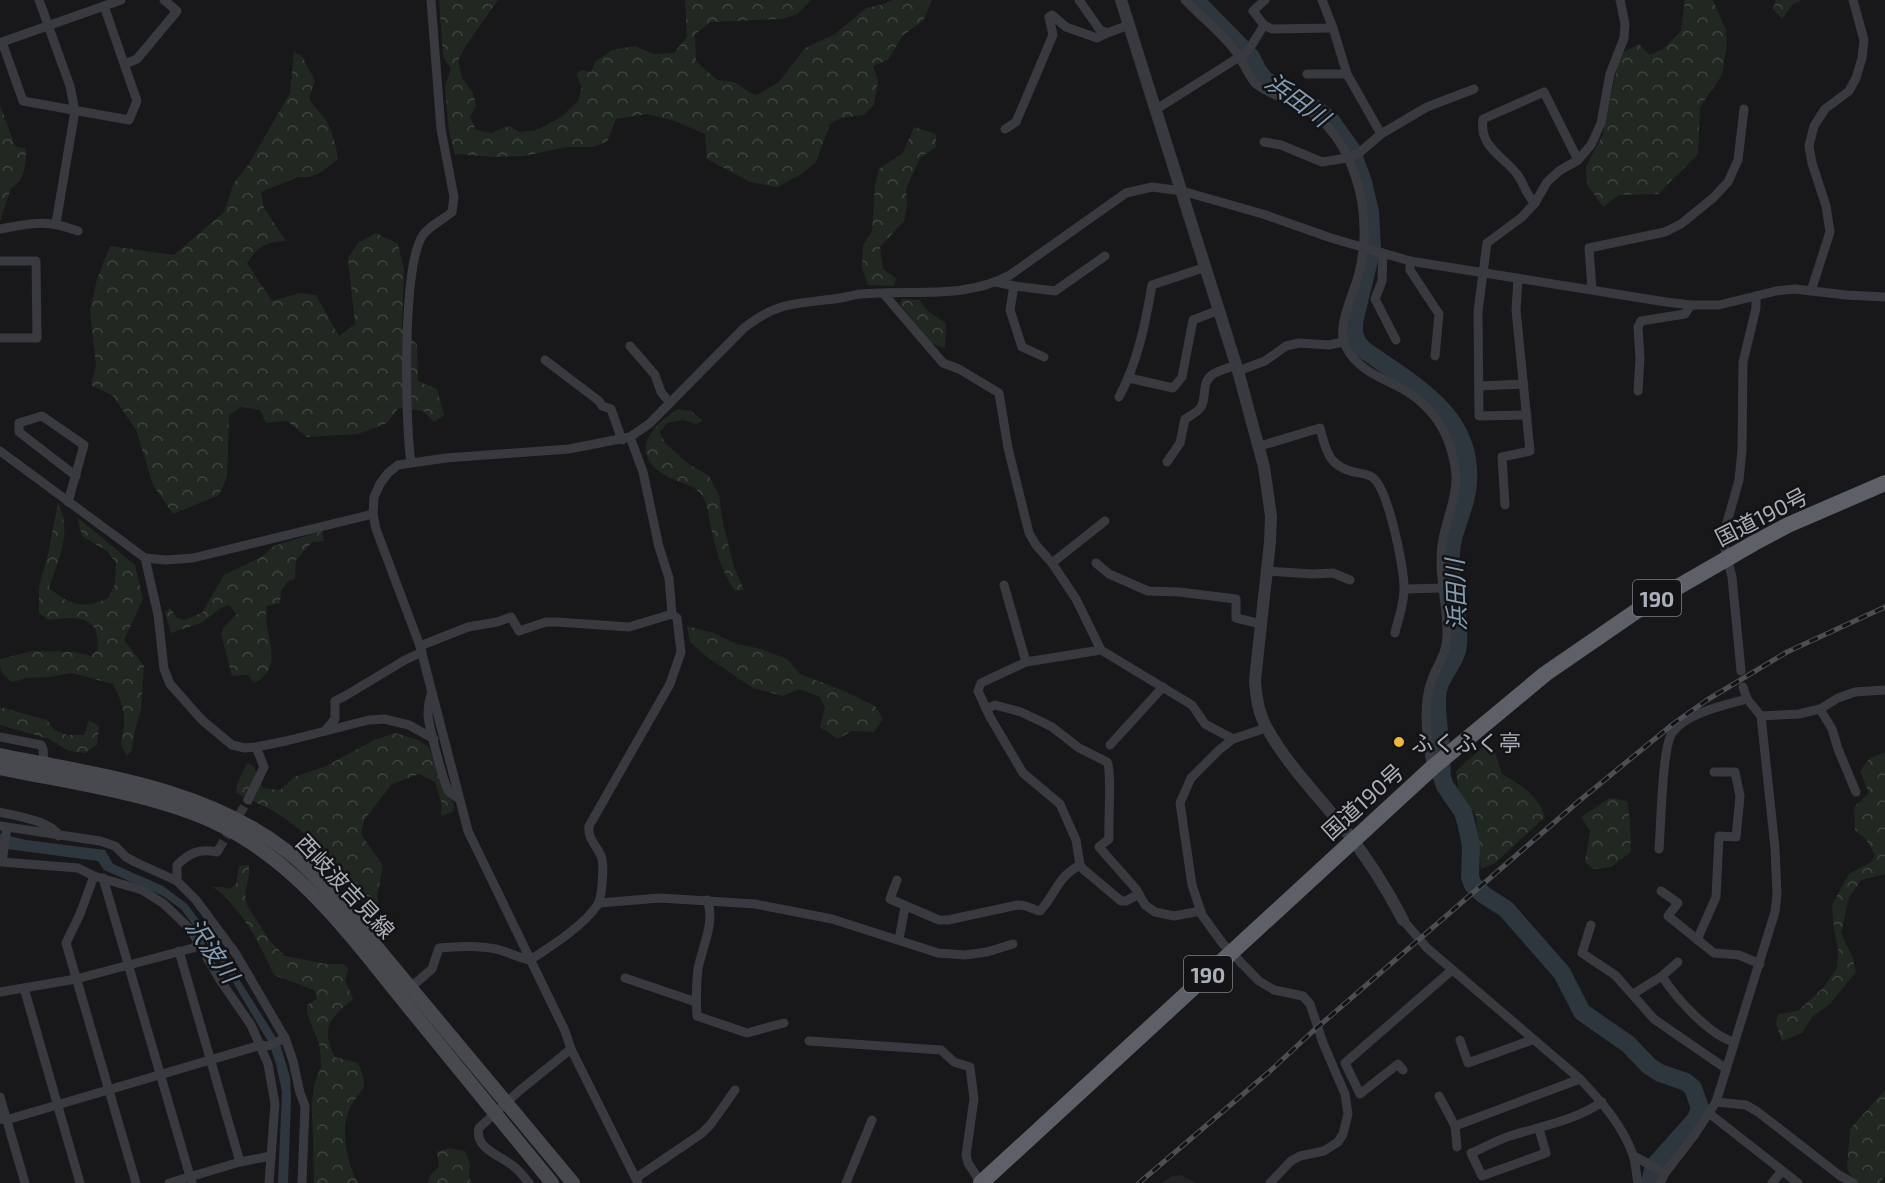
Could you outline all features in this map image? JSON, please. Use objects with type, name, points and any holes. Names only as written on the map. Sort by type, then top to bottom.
[{"type":"highway","name":"国道190号","points":[[981,1183],[1433,767],[1545,674],[1638,610],[1726,559],[1788,525],[1885,483]]},
{"type":"main road","name":"西岐波吉見線","points":[[0,755],[161,790],[197,801],[250,826],[284,849],[340,903],[573,1183]]},
{"type":"main road","name":"西岐波吉見線","points":[[0,768],[174,807],[211,821],[271,855],[331,912],[552,1183]]},
{"type":"street","points":[[39,0],[70,86],[75,111],[56,223]]},
{"type":"street","points":[[104,6],[137,101],[129,120],[23,101],[2,42],[48,25],[121,0]]},
{"type":"street","points":[[124,64],[137,59],[177,11],[164,0]]},
{"type":"street","points":[[411,462],[408,440],[407,352],[416,249],[424,233],[452,212],[454,197],[441,129],[431,0]]},
{"type":"street","points":[[1079,0],[1100,30],[1107,33]]},
{"type":"street","points":[[1121,0],[1260,446],[1271,516],[1268,571],[1255,680],[1256,698],[1266,728],[1353,840],[1386,888],[1403,920],[1427,948],[1580,1079],[1602,1102],[1634,1156],[1638,1183]]},
{"type":"street","points":[[1185,0],[1244,53],[1256,84],[1301,107],[1328,126],[1352,156],[1365,229],[1360,271],[1342,331],[1343,342],[1367,371],[1421,400],[1434,414],[1447,438],[1456,476],[1455,496],[1443,532],[1441,549],[1447,625],[1446,650],[1430,683],[1426,711],[1428,747],[1433,767]]},
{"type":"street","points":[[1264,0],[1253,11],[1264,25],[1272,29],[1333,28]]},
{"type":"street","points":[[1322,0],[1347,74],[1381,134]]},
{"type":"street","points":[[1527,415],[1479,416],[1478,311],[1487,243],[1522,217],[1535,203],[1553,176],[1578,160],[1591,145],[1600,123],[1610,74],[1624,38],[1625,24],[1620,0]]},
{"type":"street","points":[[1811,291],[1830,231],[1826,206],[1809,146],[1814,126],[1825,109],[1849,91],[1856,78],[1864,40],[1854,0]]},
{"type":"street","points":[[1005,129],[1016,122],[1053,35],[1049,17],[1052,15],[1066,27],[1097,38],[1129,25]]},
{"type":"street","points":[[1155,110],[1244,53],[1264,25]]},
{"type":"street","points":[[1307,74],[1347,74]]},
{"type":"street","points":[[1264,142],[1281,145],[1322,162],[1352,156],[1381,134],[1427,107],[1474,88]]},
{"type":"street","points":[[1535,203],[1526,194],[1517,174],[1500,158],[1481,132],[1483,119],[1545,92],[1578,160]]},
{"type":"street","points":[[1592,289],[1588,248],[1665,232],[1696,214],[1728,182],[1738,160],[1744,110]]},
{"type":"street","points":[[735,1090],[701,1134],[637,1181],[571,1049],[565,1031],[468,831],[421,649],[376,529],[373,514],[374,497],[380,484],[398,465],[570,449],[626,439],[649,424],[744,328],[761,314],[779,306],[802,301],[861,294],[966,290],[996,282],[1126,193],[1152,187],[1182,192],[1266,215],[1410,261],[1691,305],[1719,305],[1795,289],[1885,297]]},
{"type":"street","points":[[0,229],[35,223],[56,223],[78,231]]},
{"type":"street","points":[[1382,253],[1382,280],[1375,299],[1396,340]]},
{"type":"street","points":[[996,282],[1055,291],[1105,256]]},
{"type":"street","points":[[0,261],[36,261],[37,338],[0,338]]},
{"type":"street","points":[[1410,261],[1410,270],[1439,314],[1435,356]]},
{"type":"street","points":[[1119,397],[1139,350],[1152,285],[1206,267]]},
{"type":"street","points":[[1505,505],[1502,457],[1530,450],[1516,310],[1518,278]]},
{"type":"street","points":[[1014,286],[1010,310],[1022,347],[1044,357]]},
{"type":"street","points":[[884,294],[943,363],[999,393],[1008,448],[1025,521],[1036,545],[1052,563],[1076,600],[1101,650],[1191,705],[1205,724],[1233,739]]},
{"type":"street","points":[[1741,671],[1732,577],[1724,545],[1726,526],[1739,480],[1742,450],[1743,362],[1756,308],[1756,296]]},
{"type":"street","points":[[1638,391],[1640,358],[1638,327],[1641,321],[1685,314],[1691,305]]},
{"type":"street","points":[[1129,378],[1173,388],[1182,377],[1193,320],[1219,310]]},
{"type":"street","points":[[1167,462],[1180,443],[1185,419],[1200,409],[1203,404],[1203,394],[1211,375],[1265,361],[1286,346],[1299,343],[1329,345],[1343,342]]},
{"type":"street","points":[[630,346],[655,375],[661,392],[669,403]]},
{"type":"street","points":[[544,360],[599,401],[602,406],[611,409],[643,472],[659,547],[669,578],[672,615]]},
{"type":"street","points":[[1479,386],[1524,384]]},
{"type":"street","points":[[68,502],[76,476],[84,445],[42,416],[19,423],[19,432],[76,476]]},
{"type":"street","points":[[1260,446],[1320,428],[1328,454],[1335,463],[1347,470],[1372,476],[1384,495],[1391,517],[1404,589],[1395,633]]},
{"type":"street","points":[[0,451],[145,558],[166,560],[193,558],[373,514]]},
{"type":"street","points":[[1052,563],[1105,521]]},
{"type":"street","points":[[145,558],[158,615],[164,669],[170,684],[185,702],[232,745],[245,748],[256,747],[369,720],[384,719],[410,725],[434,739]]},
{"type":"street","points":[[1096,563],[1109,574],[1148,591],[1179,592],[1236,599],[1236,618],[1261,624]]},
{"type":"street","points":[[1268,571],[1333,573],[1350,580]]},
{"type":"street","points":[[1004,585],[1026,662]]},
{"type":"street","points":[[1404,589],[1443,588]]},
{"type":"street","points":[[325,731],[334,719],[334,701],[421,649],[468,627],[511,617],[519,631],[546,622],[629,627],[672,615],[677,618],[681,639],[681,652],[677,667],[661,703],[589,826],[588,834],[602,857],[604,871],[599,903],[564,937],[530,960],[517,958],[501,950],[458,946],[439,948],[432,969],[410,988]]},
{"type":"street","points":[[1101,650],[1026,662],[981,682],[978,690],[986,709],[1023,773],[1060,804],[1076,840],[1080,865],[1121,901],[1126,901],[1139,894]]},
{"type":"street","points":[[1110,745],[1163,687]]},
{"type":"street","points":[[1660,1183],[1662,1171],[1710,1114],[1716,1102],[1725,1068],[1771,931],[1777,894],[1775,848],[1761,716],[1747,699],[1743,687]]},
{"type":"street","points":[[433,690],[429,698],[428,714],[446,783],[450,792],[459,799]]},
{"type":"street","points":[[1761,716],[1799,714],[1820,709],[1838,698],[1855,692],[1885,690]]},
{"type":"street","points":[[1659,849],[1666,753],[1672,733],[1695,716],[1716,707],[1747,699]]},
{"type":"street","points":[[986,709],[995,705],[1020,712],[1052,727],[1080,748],[1107,762],[1110,771],[1107,818],[1109,838],[1099,847],[1136,889],[1145,904],[1155,912],[1174,916],[1201,911]]},
{"type":"street","points":[[1820,709],[1832,729],[1856,792]]},
{"type":"street","points":[[1266,728],[1233,739],[1219,750],[1191,778],[1180,803],[1192,885],[1201,911],[1223,944],[1266,987],[1303,996],[1310,1004],[1348,1105],[1347,1123],[1338,1142],[1324,1151],[1300,1156],[1291,1161],[1270,1183]]},
{"type":"street","points":[[0,737],[41,746],[44,764]]},
{"type":"street","points":[[248,800],[264,767],[256,747]]},
{"type":"street","points":[[1696,940],[1716,897],[1719,836],[1736,837],[1740,796],[1735,772],[1713,772]]},
{"type":"street","points":[[0,812],[44,824],[56,830],[59,836]]},
{"type":"street","points":[[269,1183],[275,1104],[265,1046],[220,980],[191,930],[164,904],[142,890],[98,877],[78,868],[2,860],[4,828],[100,841],[115,846],[126,857],[177,881],[196,900],[236,954],[284,1039],[293,1061],[305,1106],[302,1183]]},
{"type":"street","points":[[177,881],[177,865],[189,855],[204,849],[217,852],[219,849]]},
{"type":"street","points":[[897,880],[890,899],[939,920],[948,920],[1026,904],[1040,911],[1060,881],[1069,871],[1080,865]]},
{"type":"street","points":[[98,877],[129,965],[191,1180]]},
{"type":"street","points":[[98,877],[66,943],[136,1183]]},
{"type":"street","points":[[1661,891],[1678,903],[1668,916],[1696,940],[1714,953],[1739,955],[1760,964]]},
{"type":"street","points":[[599,903],[660,898],[755,904],[832,919],[938,953],[965,956],[1013,944]]},
{"type":"street","points":[[707,900],[712,911],[698,968],[697,1016],[747,1033],[784,1023]]},
{"type":"street","points":[[899,939],[905,907]]},
{"type":"street","points":[[1591,925],[1582,953],[1615,975],[1654,1019],[1725,1068]]},
{"type":"street","points":[[0,992],[76,979],[200,944]]},
{"type":"street","points":[[179,951],[240,1162]]},
{"type":"street","points":[[1633,994],[1662,976],[1678,962]]},
{"type":"street","points":[[1403,1070],[1398,1064],[1360,1094],[1345,1063],[1452,970]]},
{"type":"street","points":[[1662,976],[1700,1020],[1734,1042]]},
{"type":"street","points":[[625,978],[696,1002]]},
{"type":"street","points":[[24,988],[80,1183]]},
{"type":"street","points":[[3,1119],[284,1039]]},
{"type":"street","points":[[1460,1040],[1468,1063],[1532,1040]]},
{"type":"street","points":[[809,1041],[941,1050],[954,1062],[970,1067],[974,1099],[966,1155],[968,1163],[981,1183]]},
{"type":"street","points":[[529,1183],[517,1169],[483,1146],[478,1139],[480,1125],[571,1049]]},
{"type":"street","points":[[1455,1126],[1580,1079]]},
{"type":"street","points":[[1439,1096],[1455,1126],[1457,1147]]},
{"type":"street","points":[[0,1097],[3,1119],[25,1183]]},
{"type":"street","points":[[1539,1129],[1546,1153],[1482,1176],[1471,1153],[1509,1136],[1539,1129],[1589,1111],[1602,1102]]},
{"type":"street","points":[[1716,1102],[1746,1105],[1758,1112],[1839,1175],[1853,1183]]},
{"type":"street","points":[[1710,1114],[1798,1183]]},
{"type":"street","points":[[846,1183],[872,1120]]},
{"type":"street","points":[[169,1183],[191,1180],[240,1162],[271,1156]]},
{"type":"street","points":[[1634,1156],[1662,1171]]},
{"type":"street","points":[[1772,1183],[1782,1171]]},
{"type":"shaded area","points":[[1181,1175],[1196,1183],[1161,1183],[1172,1176]]},
{"type":"green space","points":[[439,0],[498,0],[465,47],[458,61],[462,78],[473,93],[476,106],[470,117],[476,130],[491,133],[509,126],[520,132],[537,130],[561,117],[578,101],[582,87],[576,74],[581,70],[591,72],[596,61],[612,50],[635,46],[654,54],[674,53],[687,37],[685,0],[811,0],[798,14],[782,19],[711,22],[695,34],[696,61],[717,80],[734,82],[757,95],[779,82],[805,48],[835,34],[866,8],[893,0],[932,0],[923,21],[903,35],[888,60],[873,66],[878,80],[874,105],[864,115],[841,118],[830,124],[816,162],[800,175],[777,187],[750,182],[707,159],[705,134],[675,121],[647,114],[616,119],[607,142],[592,147],[567,147],[524,156],[495,157],[455,154],[449,132],[445,86],[451,69],[443,56]]},
{"type":"green space","points":[[1685,0],[1713,0],[1726,30],[1727,44],[1722,75],[1700,107],[1698,154],[1658,194],[1619,195],[1603,207],[1587,184],[1586,167],[1603,134],[1620,54],[1639,44],[1650,55],[1663,49],[1681,31]]},
{"type":"green space","points":[[1776,0],[1802,0],[1792,5],[1782,19],[1773,9]]},
{"type":"green space","points":[[294,52],[302,56],[315,81],[309,98],[329,126],[338,159],[320,173],[309,177],[298,177],[261,192],[264,208],[286,241],[263,246],[247,263],[272,301],[300,293],[316,295],[339,336],[355,324],[348,258],[359,242],[376,233],[398,244],[404,270],[402,327],[417,345],[418,381],[437,389],[444,415],[434,422],[423,411],[398,408],[387,423],[358,434],[307,437],[287,421],[266,423],[260,410],[241,407],[229,415],[227,477],[219,495],[173,514],[153,485],[136,430],[113,396],[91,385],[96,366],[90,311],[97,279],[110,246],[174,255],[224,212],[234,183],[249,164],[290,93]]},
{"type":"green space","points":[[0,105],[15,146],[26,149],[26,160],[22,176],[11,188],[0,221]]},
{"type":"green space","points":[[914,127],[936,134],[936,147],[920,158],[906,189],[907,206],[904,221],[880,247],[883,269],[896,278],[894,286],[868,285],[862,268],[863,246],[872,231],[875,185],[879,169],[903,153]]},
{"type":"green space","points":[[902,299],[920,300],[929,312],[946,324],[945,348],[932,344],[900,304]]},
{"type":"green space","points":[[678,409],[691,411],[703,421],[696,424],[683,420],[667,423],[660,432],[665,443],[687,463],[709,476],[719,495],[723,524],[734,567],[744,590],[735,591],[723,569],[702,495],[694,488],[668,477],[648,460],[647,442],[651,433],[667,416]]},
{"type":"green space","points":[[58,503],[62,514],[64,535],[60,556],[49,588],[70,602],[83,605],[108,598],[115,584],[116,563],[107,551],[82,536],[77,517],[135,565],[143,599],[124,640],[144,666],[141,709],[132,750],[127,756],[121,745],[124,727],[123,707],[113,684],[72,673],[26,678],[13,682],[1,670],[0,659],[33,651],[74,652],[91,656],[98,649],[96,631],[91,624],[74,618],[49,620],[39,613],[39,587]]},
{"type":"green space","points":[[322,531],[324,541],[312,542],[296,560],[295,579],[287,582],[281,591],[280,603],[267,606],[267,627],[271,648],[270,668],[254,683],[248,675],[232,676],[221,634],[224,627],[237,614],[229,605],[221,608],[201,623],[171,633],[165,612],[170,608],[177,618],[184,620],[202,613],[224,575],[261,557],[274,546]]},
{"type":"green space","points":[[687,626],[787,659],[800,674],[875,706],[883,719],[874,732],[852,731],[838,739],[820,727],[825,708],[820,697],[799,689],[783,696],[753,688],[707,657],[690,642]]},
{"type":"green space","points":[[0,707],[47,720],[54,730],[67,735],[84,735],[89,720],[99,726],[97,745],[85,753],[69,751],[49,739],[0,725]]},
{"type":"green space","points":[[395,733],[416,739],[429,747],[440,781],[454,804],[453,812],[441,816],[442,805],[435,782],[419,774],[392,784],[364,820],[361,834],[383,866],[377,896],[379,908],[368,908],[309,838],[280,815],[236,793],[237,784],[247,763],[254,767],[263,788],[280,790],[294,777],[324,767],[374,740]]},
{"type":"green space","points":[[1485,745],[1495,752],[1502,774],[1533,797],[1545,817],[1495,863],[1481,869],[1476,816],[1458,789],[1456,771]]},
{"type":"green space","points":[[1885,752],[1885,874],[1861,880],[1849,898],[1841,933],[1852,956],[1856,972],[1830,1004],[1812,1017],[1802,1033],[1782,1041],[1776,1024],[1778,1014],[1798,1011],[1823,988],[1837,968],[1838,949],[1832,905],[1849,874],[1871,862],[1875,855],[1866,839],[1855,830],[1854,807],[1869,793],[1860,771],[1870,758]]},
{"type":"green space","points":[[1610,798],[1627,801],[1631,852],[1611,867],[1593,869],[1585,862],[1590,831],[1581,817]]},
{"type":"green space","points":[[249,865],[245,893],[247,905],[270,941],[285,956],[326,964],[344,964],[348,969],[345,980],[353,999],[333,1018],[328,1031],[328,1039],[335,1057],[358,1063],[364,1079],[364,1085],[349,1110],[345,1128],[348,1157],[358,1183],[314,1183],[312,1104],[314,1085],[321,1067],[320,1047],[307,1013],[307,1005],[317,999],[314,990],[274,975],[256,939],[241,916],[233,905],[213,887],[230,889],[236,884],[239,866]]},
{"type":"green space","points":[[1885,1090],[1885,1176],[1880,1183],[1852,1183],[1853,1179],[1847,1168],[1850,1129]]},
{"type":"green space","points":[[449,1148],[465,1151],[470,1164],[469,1177],[472,1183],[428,1183],[430,1175],[439,1167],[437,1152]]},
{"type":"water","name":"沢波川","points":[[0,834],[26,840],[105,850],[113,864],[163,886],[187,904],[218,946],[280,1044],[290,1077],[288,1183],[278,1183],[282,1092],[269,1043],[219,959],[181,909],[163,896],[104,870],[98,861],[0,848]]},
{"type":"waterway","name":"浜田川","points":[[1195,0],[1251,57],[1265,80],[1315,108],[1331,121],[1351,149],[1363,182],[1370,212],[1372,248],[1354,322],[1354,334],[1363,349],[1421,390],[1438,406],[1452,423],[1463,442],[1468,465],[1467,491],[1453,537],[1451,556],[1458,645],[1455,657],[1442,678],[1437,695],[1437,706],[1442,777],[1445,786],[1463,812],[1467,826],[1471,846],[1470,877],[1473,885],[1484,895],[1506,909],[1562,973],[1582,1012],[1628,1044],[1649,1066],[1660,1073],[1686,1082],[1693,1088],[1700,1108],[1696,1119],[1654,1166],[1650,1183]]},
{"type":"tunnel","points":[[219,849],[248,800]]},
{"type":"railway","points":[[1139,1183],[1579,801],[1673,724],[1707,700],[1787,652],[1885,607]]},
{"type":"place","name":"ふくふく亭","points":[[1399,742]]}]
